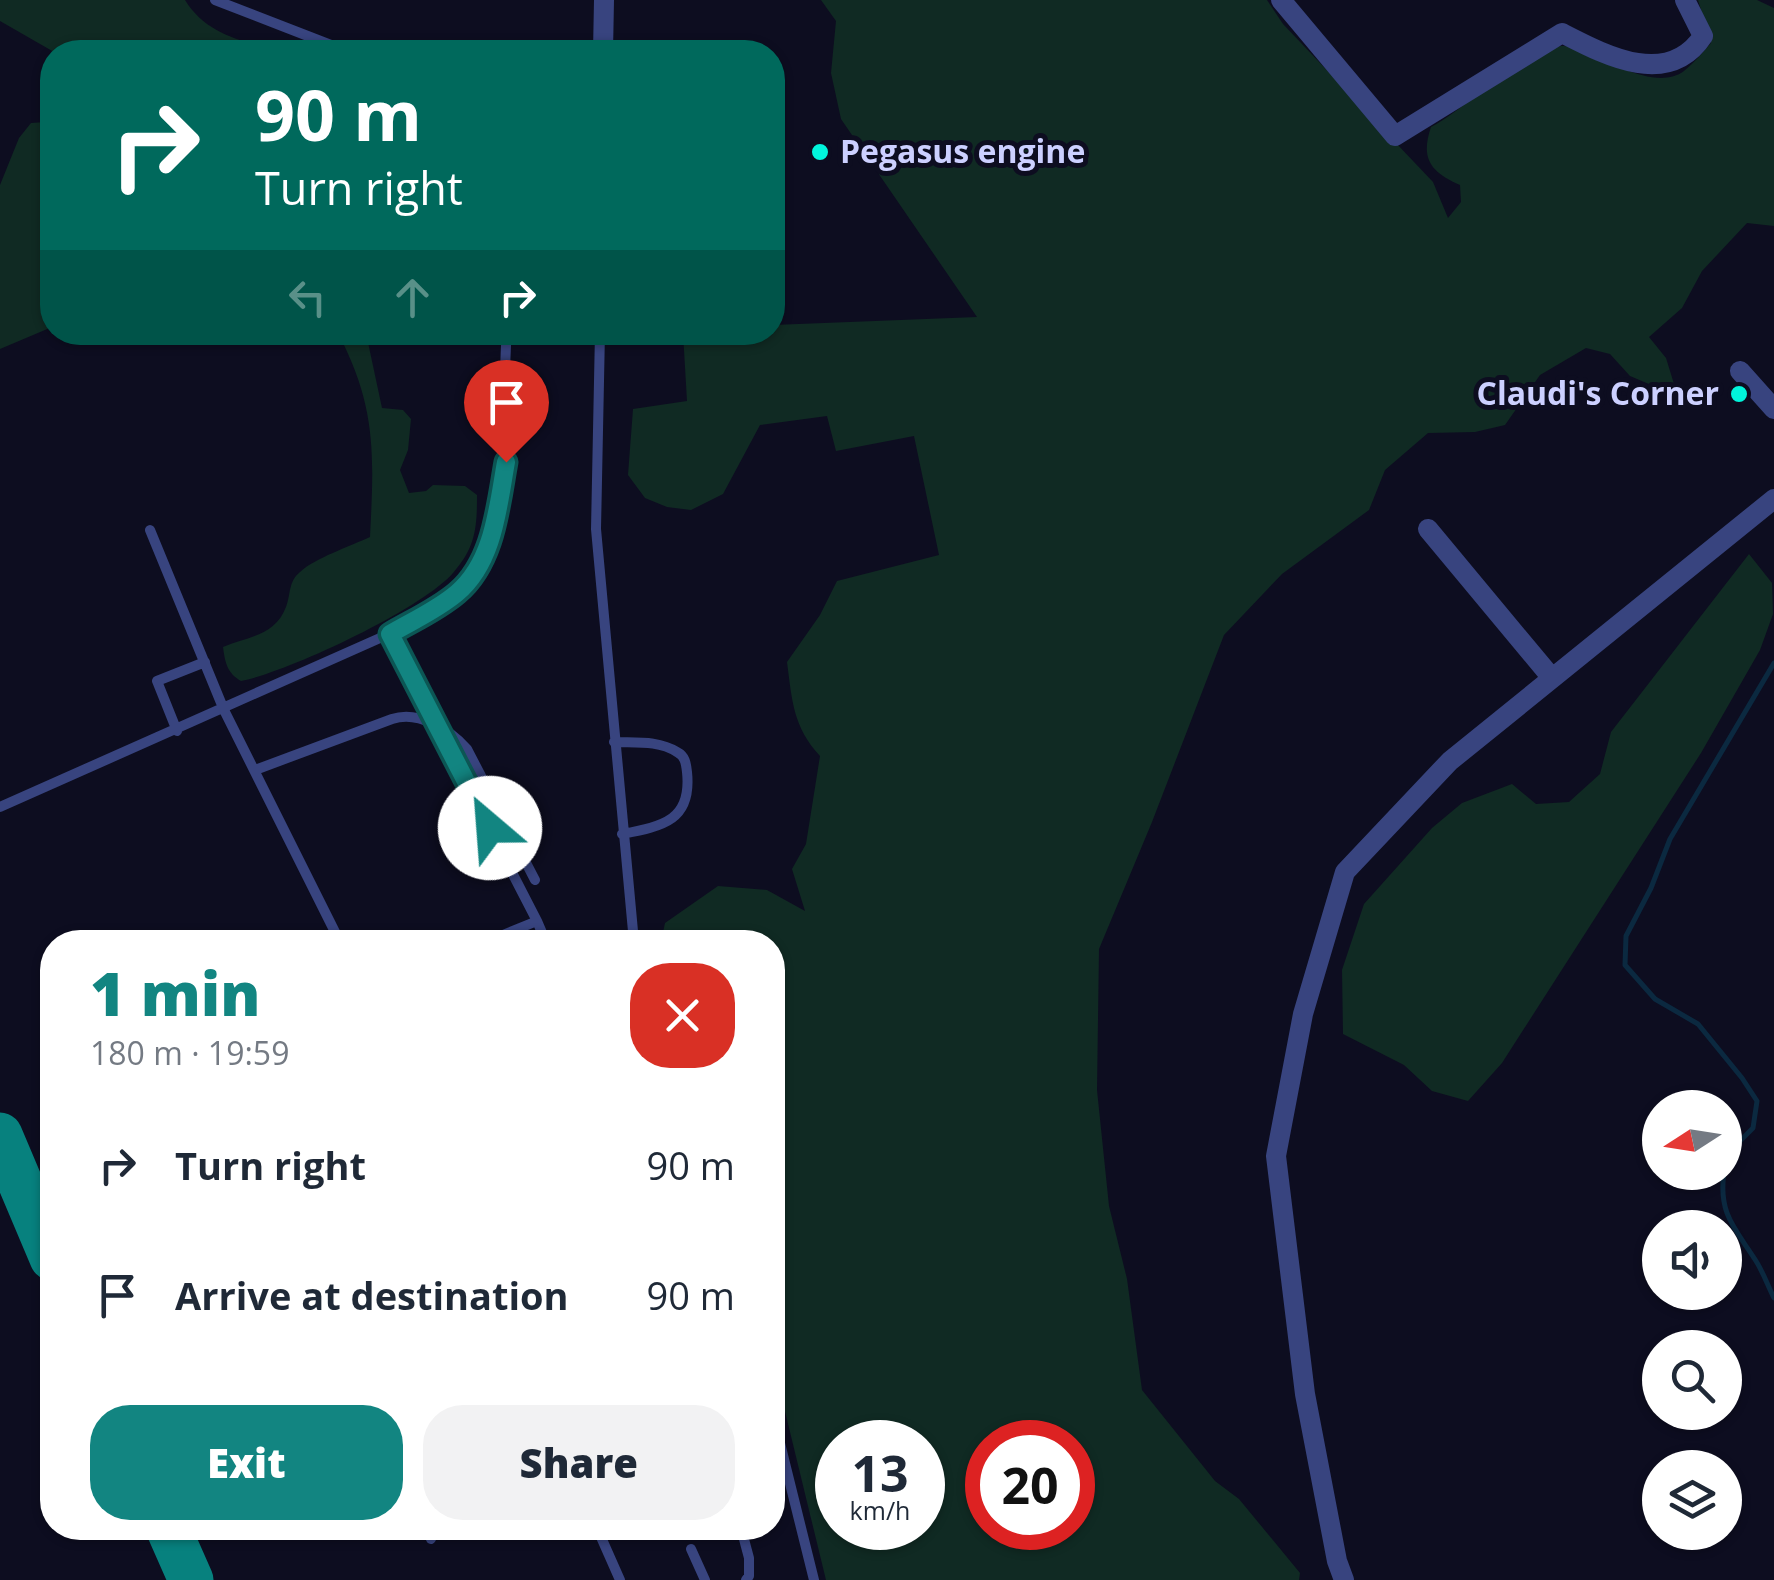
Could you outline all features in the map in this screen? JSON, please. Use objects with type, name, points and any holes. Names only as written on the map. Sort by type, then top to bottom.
[{"type":"street","points":[[603,40],[604,0]]},
{"type":"street","points":[[1280,0],[1395,136],[1562,33],[1621,59],[1651,66],[1673,62],[1703,36],[1685,0]]},
{"type":"street","points":[[1740,370],[1774,409]]},
{"type":"street","points":[[1344,1580],[1305,1394],[1276,1156],[1303,1014],[1345,872],[1450,761],[1774,500]]},
{"type":"street","points":[[1428,529],[1552,678]]},
{"type":"lane","points":[[215,0],[316,40]]},
{"type":"lane","points":[[0,807],[390,634],[461,590],[478,565],[495,527],[506,462],[506,345]]},
{"type":"lane","points":[[600,345],[596,529],[633,930]]},
{"type":"lane","points":[[150,530],[224,710],[334,930]]},
{"type":"lane","points":[[390,634],[541,930]]},
{"type":"lane","points":[[177,731],[156,682],[205,662]]},
{"type":"lane","points":[[255,770],[404,715],[417,716],[456,737],[476,763],[535,880]]},
{"type":"lane","points":[[614,742],[654,743],[680,752],[686,761],[689,791],[686,806],[677,815],[646,830],[622,834]]},
{"type":"lane","points":[[515,930],[537,921]]},
{"type":"lane","points":[[785,1463],[814,1580]]},
{"type":"lane","points":[[602,1540],[620,1580]]},
{"type":"lane","points":[[744,1540],[750,1576],[746,1580]]},
{"type":"lane","points":[[692,1549],[705,1580]]},
{"type":"green space","points":[[0,0],[185,0],[205,22],[241,40],[40,40],[40,44],[0,21]]},
{"type":"green space","points":[[821,0],[1267,0],[1283,24],[1433,182],[1448,218],[1461,202],[1460,185],[1430,163],[1427,148],[1431,127],[1509,70],[1543,51],[1565,46],[1637,74],[1674,76],[1688,68],[1711,43],[1698,0],[1757,0],[1774,8],[1774,226],[1747,223],[1702,271],[1682,308],[1649,337],[1666,358],[1674,384],[1656,387],[1630,376],[1610,354],[1586,348],[1540,375],[1505,425],[1475,432],[1428,433],[1385,470],[1369,510],[1282,574],[1224,635],[1099,949],[1097,1090],[1109,1206],[1127,1279],[1142,1390],[1215,1481],[1239,1499],[1300,1573],[1299,1580],[826,1580],[819,1550],[945,1550],[945,1420],[815,1420],[815,1535],[785,1411],[785,930],[664,930],[665,923],[718,886],[767,890],[805,911],[792,869],[806,844],[820,756],[799,724],[787,662],[820,615],[837,581],[939,555],[914,436],[836,451],[827,416],[760,425],[723,494],[691,510],[667,507],[645,498],[628,475],[633,409],[687,401],[684,345],[785,345],[785,325],[977,317],[841,119],[831,73],[836,21]]},
{"type":"green space","points":[[40,122],[40,332],[0,349],[0,185],[19,138],[31,123]]},
{"type":"green space","points":[[344,345],[369,345],[382,408],[403,410],[411,419],[408,450],[400,470],[409,493],[426,491],[433,485],[465,486],[477,495],[474,536],[453,573],[413,604],[321,652],[241,681],[228,667],[223,647],[275,624],[300,572],[370,537],[370,432]]},
{"type":"green space","points":[[1749,554],[1772,583],[1773,614],[1760,650],[1701,753],[1502,1063],[1468,1101],[1432,1091],[1404,1065],[1343,1034],[1342,970],[1364,904],[1432,828],[1462,803],[1512,784],[1536,804],[1569,802],[1600,774],[1611,732]]},
{"type":"waterway","points":[[1742,1139],[1753,1128],[1757,1101],[1698,1024],[1655,999],[1625,965],[1626,936],[1670,839],[1774,663]]},
{"type":"waterway","points":[[1723,1190],[1730,1220],[1759,1265],[1774,1298]]},
{"type":"taxiway","points":[[0,1135],[40,1230]]},
{"type":"taxiway","points":[[173,1540],[191,1580]]},
{"type":"place","name":"Pegasus engine","points":[[820,152]]},
{"type":"place","name":"Claudi's Corner","points":[[1739,394]]},
{"type":"route","points":[[490,828],[390,634],[461,590],[478,565],[495,527],[506,462]]}]
